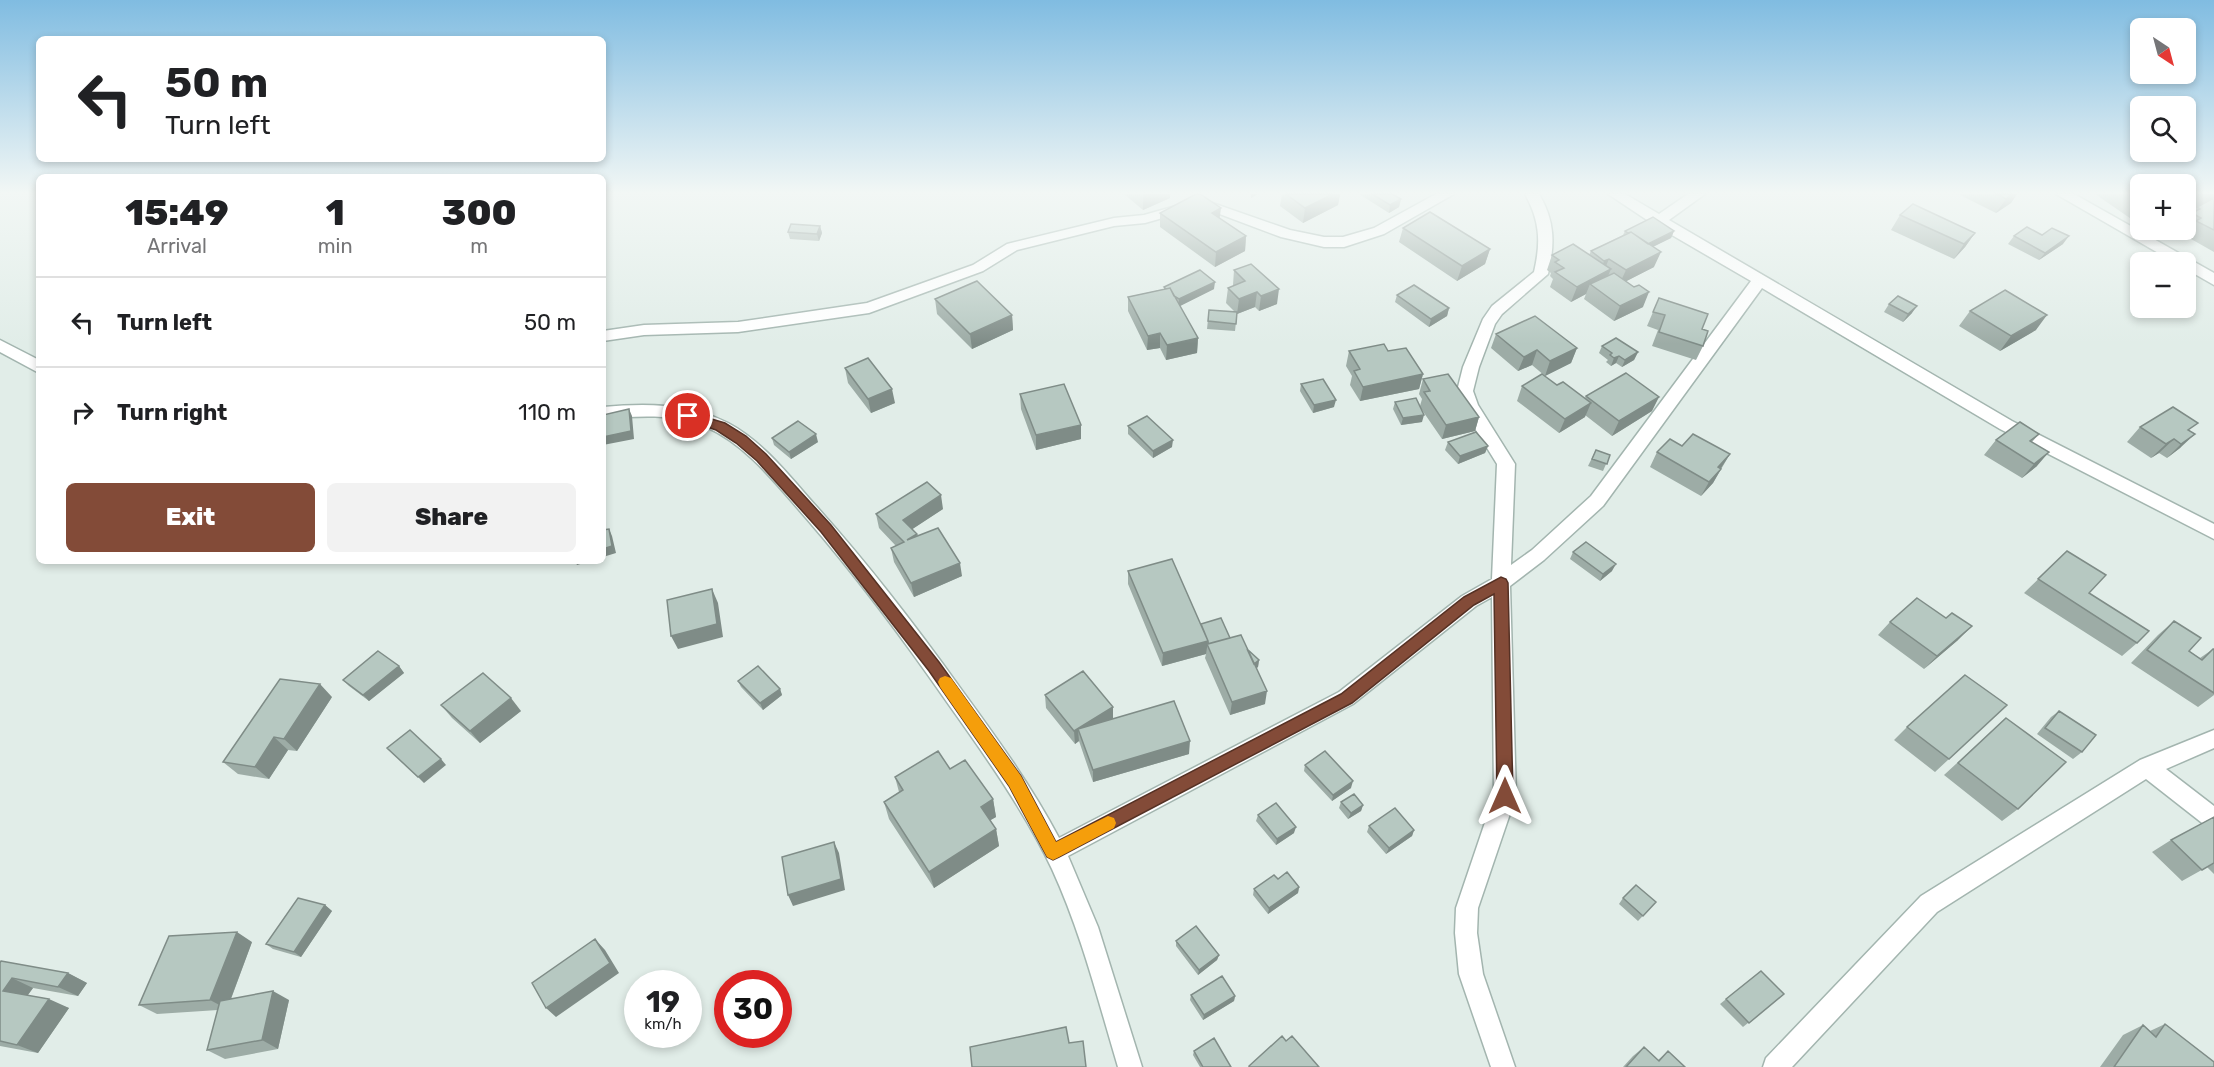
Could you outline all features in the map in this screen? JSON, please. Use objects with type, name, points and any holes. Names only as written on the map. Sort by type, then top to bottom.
[{"type":"street","points":[[606,336],[644,330],[738,327],[869,308],[978,268],[1012,247],[1025,244]]},
{"type":"street","points":[[1503,1067],[1471,974],[1466,933],[1467,908],[1507,784],[1503,743],[1501,583],[1506,464],[1501,451],[1468,403],[1465,391],[1488,323],[1494,314],[1541,274],[1544,264],[1544,244]]},
{"type":"street","points":[[1698,244],[2006,425],[2214,532]]},
{"type":"street","points":[[2151,244],[2166,252]]},
{"type":"street","points":[[2196,269],[2214,280]]},
{"type":"street","points":[[1053,852],[1346,698],[1469,601],[1501,583],[1538,555],[1597,501],[1760,280]]},
{"type":"street","points":[[0,345],[36,365]]},
{"type":"street","points":[[606,413],[630,410],[688,416],[721,427],[761,457],[826,528],[934,666],[1015,781],[1069,882],[1130,1067]]},
{"type":"street","points":[[1775,1067],[1929,904],[2147,767],[2214,739]]},
{"type":"street","points":[[2147,767],[2214,819]]},
{"type":"building","points":[[1204,244],[1231,244],[1216,252]]},
{"type":"building","points":[[1428,244],[1482,244],[1490,249],[1462,266]]},
{"type":"building","points":[[1573,244],[1611,269],[1577,287],[1555,272],[1564,268],[1555,262],[1559,260],[1552,255]]},
{"type":"building","points":[[1606,244],[1649,244],[1661,252],[1626,270],[1609,259],[1604,261],[1591,251]]},
{"type":"building","points":[[2028,244],[2058,244],[2045,253]]},
{"type":"building","points":[[1251,264],[1279,289],[1261,296],[1257,292],[1239,299],[1228,288],[1245,281],[1234,270]]},
{"type":"building","points":[[1200,270],[1215,282],[1179,299],[1174,296],[1170,288],[1164,287]]},
{"type":"building","points":[[1614,273],[1634,287],[1639,285],[1649,292],[1620,306],[1590,284]]},
{"type":"building","points":[[977,281],[1012,315],[970,334],[935,299]]},
{"type":"building","points":[[1414,285],[1449,308],[1431,319],[1397,295]]},
{"type":"building","points":[[1170,288],[1198,338],[1167,345],[1160,333],[1148,336],[1128,297]]},
{"type":"building","points":[[2005,290],[2047,315],[2011,336],[1970,311]]},
{"type":"building","points":[[1898,296],[1917,306],[1908,314],[1889,304]]},
{"type":"building","points":[[1659,298],[1708,314],[1702,329],[1708,331],[1703,346],[1659,332],[1665,315],[1653,312]]},
{"type":"building","points":[[1209,310],[1237,312],[1236,324],[1208,321]]},
{"type":"building","points":[[1535,316],[1577,348],[1550,361],[1537,350],[1524,357],[1496,334]]},
{"type":"building","points":[[1616,338],[1638,352],[1625,360],[1619,356],[1614,358],[1610,355],[1612,353],[1602,346]]},
{"type":"building","points":[[1384,344],[1388,351],[1406,348],[1423,374],[1363,387],[1354,371],[1360,369],[1349,351]]},
{"type":"building","points":[[868,358],[892,389],[868,399],[845,368]]},
{"type":"building","points":[[1626,373],[1659,397],[1619,421],[1586,396]]},
{"type":"building","points":[[1448,374],[1479,417],[1446,425],[1424,392],[1430,391],[1423,379]]},
{"type":"building","points":[[1542,374],[1557,385],[1563,382],[1591,403],[1565,419],[1522,386]]},
{"type":"building","points":[[1323,379],[1336,400],[1314,405],[1301,384]]},
{"type":"building","points":[[1064,384],[1081,425],[1036,435],[1020,394]]},
{"type":"building","points":[[1416,398],[1424,415],[1403,418],[1395,402]]},
{"type":"building","points":[[2173,407],[2198,423],[2188,430],[2195,434],[2181,444],[2174,439],[2166,444],[2140,427]]},
{"type":"building","points":[[629,409],[631,431],[606,436],[606,414]]},
{"type":"building","points":[[1147,416],[1173,440],[1153,451],[1128,426]]},
{"type":"building","points":[[798,421],[816,434],[789,452],[772,438]]},
{"type":"building","points":[[2020,422],[2039,434],[2030,441],[2049,452],[2034,464],[1996,440]]},
{"type":"building","points":[[1476,432],[1488,446],[1460,456],[1448,442]]},
{"type":"building","points":[[1693,434],[1730,454],[1718,467],[1721,469],[1709,482],[1657,452],[1670,439],[1682,446]]},
{"type":"building","points":[[1596,450],[1610,455],[1607,464],[1592,459]]},
{"type":"building","points":[[927,482],[941,495],[903,520],[917,534],[907,540],[938,528],[960,563],[911,583],[891,548],[904,542],[876,514]]},
{"type":"building","points":[[609,529],[612,546],[606,548],[606,530]]},
{"type":"building","points":[[1586,542],[1616,564],[1603,574],[1573,552]]},
{"type":"building","points":[[2067,551],[2106,575],[2089,593],[2149,631],[2137,643],[2038,579]]},
{"type":"building","points":[[1172,559],[1208,641],[1163,653],[1128,571]]},
{"type":"building","points":[[712,589],[717,624],[671,636],[667,600]]},
{"type":"building","points":[[1917,598],[1946,618],[1952,613],[1972,626],[1937,656],[1890,622]]},
{"type":"building","points":[[1221,618],[1230,638],[1208,644],[1201,624]]},
{"type":"building","points":[[2174,621],[2201,638],[2189,651],[2202,660],[2214,649],[2214,693],[2147,650]]},
{"type":"building","points":[[1241,635],[1267,691],[1232,702],[1207,644]]},
{"type":"building","points":[[1247,649],[1259,660],[1254,664]]},
{"type":"building","points":[[378,651],[399,666],[363,695],[343,680]]},
{"type":"building","points":[[758,666],[780,689],[760,703],[738,681]]},
{"type":"building","points":[[1083,671],[1113,707],[1074,731],[1045,695]]},
{"type":"building","points":[[483,673],[511,698],[470,731],[441,705]]},
{"type":"building","points":[[1965,675],[2007,705],[1949,759],[1907,727]]},
{"type":"building","points":[[280,679],[320,684],[284,739],[274,737],[255,767],[223,762]]},
{"type":"building","points":[[1174,701],[1190,741],[1093,770],[1078,729]]},
{"type":"building","points":[[2059,711],[2096,735],[2082,752],[2045,728]]},
{"type":"building","points":[[2006,718],[2066,762],[2018,809],[1958,763]]},
{"type":"building","points":[[410,730],[441,759],[418,777],[387,748]]},
{"type":"building","points":[[938,751],[950,769],[965,760],[993,799],[981,807],[996,829],[929,872],[884,802],[903,790],[895,777]]},
{"type":"building","points":[[1325,751],[1353,781],[1333,795],[1305,765]]},
{"type":"building","points":[[1354,794],[1363,805],[1351,813],[1341,802]]},
{"type":"building","points":[[1276,803],[1296,827],[1277,839],[1258,815]]},
{"type":"building","points":[[1395,808],[1414,830],[1389,848],[1369,826]]},
{"type":"building","points":[[2214,817],[2214,863],[2202,870],[2171,840]]},
{"type":"building","points":[[834,842],[841,879],[788,895],[782,857]]},
{"type":"building","points":[[1287,872],[1299,887],[1269,908],[1254,889],[1274,875],[1278,879]]},
{"type":"building","points":[[1636,885],[1656,902],[1643,916],[1623,898]]},
{"type":"building","points":[[298,898],[325,905],[294,952],[266,944]]},
{"type":"building","points":[[1196,926],[1219,955],[1199,970],[1176,941]]},
{"type":"building","points":[[237,932],[210,1000],[139,1005],[169,936]]},
{"type":"building","points":[[595,939],[610,963],[546,1008],[532,983]]},
{"type":"building","points":[[1,961],[68,973],[58,987],[12,978],[3,991],[49,999],[17,1045],[0,1041]]},
{"type":"building","points":[[1761,971],[1784,994],[1749,1023],[1726,999]]},
{"type":"building","points":[[1222,976],[1235,996],[1204,1015],[1191,995]]},
{"type":"building","points":[[273,991],[262,1040],[207,1050],[220,1001]]},
{"type":"building","points":[[2165,1024],[2214,1062],[2214,1067],[2114,1067],[2143,1025],[2156,1037]]},
{"type":"building","points":[[1066,1027],[1069,1043],[1083,1041],[1086,1067],[972,1067],[970,1047]]},
{"type":"building","points":[[1282,1036],[1286,1041],[1292,1036],[1319,1067],[1249,1067]]},
{"type":"building","points":[[1214,1038],[1231,1067],[1203,1067],[1194,1051]]},
{"type":"building","points":[[1644,1047],[1659,1061],[1668,1051],[1685,1067],[1626,1067]]},
{"type":"slow traffic","points":[[945,682],[1015,781],[1053,852],[1108,823]]},
{"type":"route","points":[[688,416],[721,427],[741,440],[761,457],[826,528],[934,666],[1015,781],[1053,852],[1346,698],[1469,601],[1501,583],[1503,743],[1507,784],[1505,796]]}]
